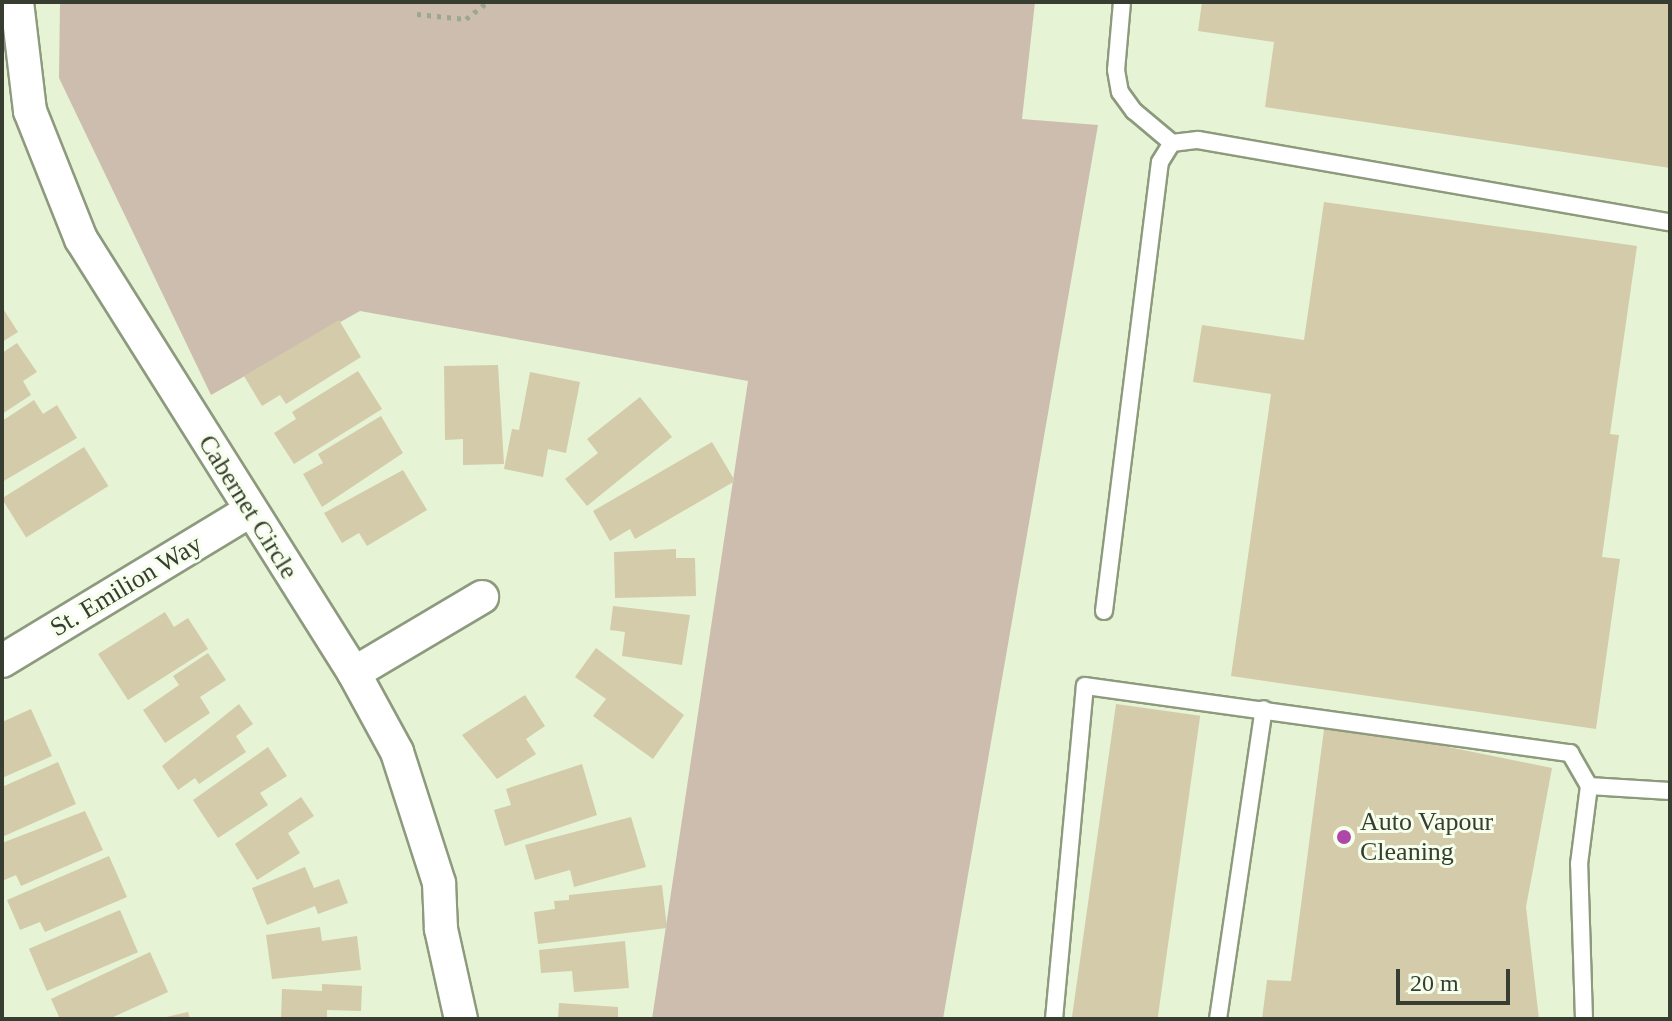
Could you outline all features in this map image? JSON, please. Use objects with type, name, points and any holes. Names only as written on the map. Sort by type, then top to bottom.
[{"type":"street","name":"Cabernet Circle","points":[[17,2],[30,111],[81,239],[354,673],[397,752],[439,883],[441,929],[461,1019]]},
{"type":"street","name":"St. Emilion Way","points":[[2,661],[250,511]]},
{"type":"street","points":[[354,673],[482,597]]},
{"type":"lane","points":[[1122,2],[1116,70],[1120,92],[1134,111],[1172,143],[1198,140],[1670,222]]},
{"type":"lane","points":[[1104,611],[1160,162],[1172,143]]},
{"type":"lane","points":[[1054,1019],[1085,686],[1570,753],[1589,786],[1579,864],[1584,1019]]},
{"type":"lane","points":[[1218,1019],[1264,709]]},
{"type":"lane","points":[[1589,786],[1670,791]]},
{"type":"path","points":[[417,14],[466,19],[488,2]]},
{"type":"shaded area","points":[[60,2],[1035,2],[1022,119],[1098,125],[943,1019],[652,1019],[748,381],[360,311],[211,395],[59,78]]},
{"type":"building","points":[[1202,2],[1670,2],[1670,168],[1265,107],[1274,42],[1198,31]]},
{"type":"building","points":[[1324,202],[1637,246],[1610,434],[1619,435],[1602,557],[1620,559],[1596,729],[1231,676],[1271,394],[1193,382],[1202,325],[1304,340]]},
{"type":"building","points":[[2,307],[18,332],[2,342]]},
{"type":"building","points":[[339,320],[361,357],[286,404],[280,395],[262,406],[244,376]]},
{"type":"building","points":[[17,343],[37,372],[23,381],[31,395],[2,414],[2,353]]},
{"type":"building","points":[[498,365],[504,464],[463,465],[463,439],[445,440],[444,366]]},
{"type":"building","points":[[358,371],[382,409],[294,464],[274,433],[296,419],[292,412]]},
{"type":"building","points":[[530,372],[580,382],[566,453],[548,449],[543,477],[504,469],[512,429],[519,430]]},
{"type":"building","points":[[640,397],[672,437],[587,506],[565,479],[598,453],[587,439]]},
{"type":"building","points":[[34,400],[43,414],[57,405],[77,438],[2,482],[2,421]]},
{"type":"building","points":[[381,416],[403,453],[322,507],[303,474],[323,463],[318,454]]},
{"type":"building","points":[[712,442],[735,481],[635,539],[630,529],[610,541],[593,511]]},
{"type":"building","points":[[84,447],[108,486],[26,537],[2,498]]},
{"type":"building","points":[[403,470],[427,510],[367,546],[359,533],[342,543],[324,513]]},
{"type":"building","points":[[676,549],[676,558],[695,558],[696,596],[615,598],[614,552]]},
{"type":"building","points":[[613,606],[690,615],[682,665],[622,656],[625,632],[610,630]]},
{"type":"building","points":[[165,612],[174,627],[188,618],[208,649],[128,700],[98,654]]},
{"type":"building","points":[[596,648],[684,715],[653,759],[593,716],[606,699],[575,677]]},
{"type":"building","points":[[208,653],[226,680],[200,697],[210,713],[165,743],[143,710],[179,685],[173,676]]},
{"type":"building","points":[[525,695],[545,726],[526,739],[536,754],[497,779],[462,735]]},
{"type":"building","points":[[239,704],[253,724],[236,736],[246,752],[199,784],[195,778],[178,790],[162,766]]},
{"type":"building","points":[[1116,704],[1200,716],[1158,1019],[1072,1019]]},
{"type":"building","points":[[31,709],[52,756],[2,778],[2,722]]},
{"type":"building","points":[[1325,722],[1552,768],[1526,907],[1539,1019],[1262,1019],[1267,980],[1291,981]]},
{"type":"building","points":[[268,747],[287,776],[260,793],[268,805],[218,838],[193,800]]},
{"type":"building","points":[[58,762],[76,804],[2,837],[2,787]]},
{"type":"building","points":[[582,764],[597,815],[505,846],[494,810],[511,805],[506,789]]},
{"type":"building","points":[[301,797],[314,816],[288,833],[300,853],[257,880],[235,844]]},
{"type":"building","points":[[85,811],[103,850],[21,886],[16,875],[2,881],[2,843]]},
{"type":"building","points":[[631,817],[646,867],[574,887],[570,870],[535,880],[525,845]]},
{"type":"building","points":[[109,856],[127,897],[45,932],[40,922],[20,930],[7,900]]},
{"type":"building","points":[[305,867],[314,888],[339,879],[348,903],[318,914],[315,906],[267,925],[252,888]]},
{"type":"building","points":[[662,885],[667,928],[538,944],[534,912],[555,909],[554,901],[569,900],[569,895]]},
{"type":"building","points":[[120,910],[138,952],[47,991],[29,949]]},
{"type":"building","points":[[320,927],[322,941],[357,936],[361,970],[272,979],[266,935]]},
{"type":"building","points":[[625,941],[629,988],[574,992],[572,971],[541,973],[539,950]]},
{"type":"building","points":[[150,952],[168,992],[109,1019],[60,1019],[51,999]]},
{"type":"building","points":[[322,984],[362,986],[361,1011],[327,1010],[327,1019],[281,1019],[282,989],[322,991]]},
{"type":"building","points":[[559,1003],[618,1007],[618,1019],[558,1019]]},
{"type":"building","points":[[188,1012],[190,1019],[162,1018]]},
{"type":"place","name":"Auto Vapour Cleaning","points":[[1344,837]]}]
